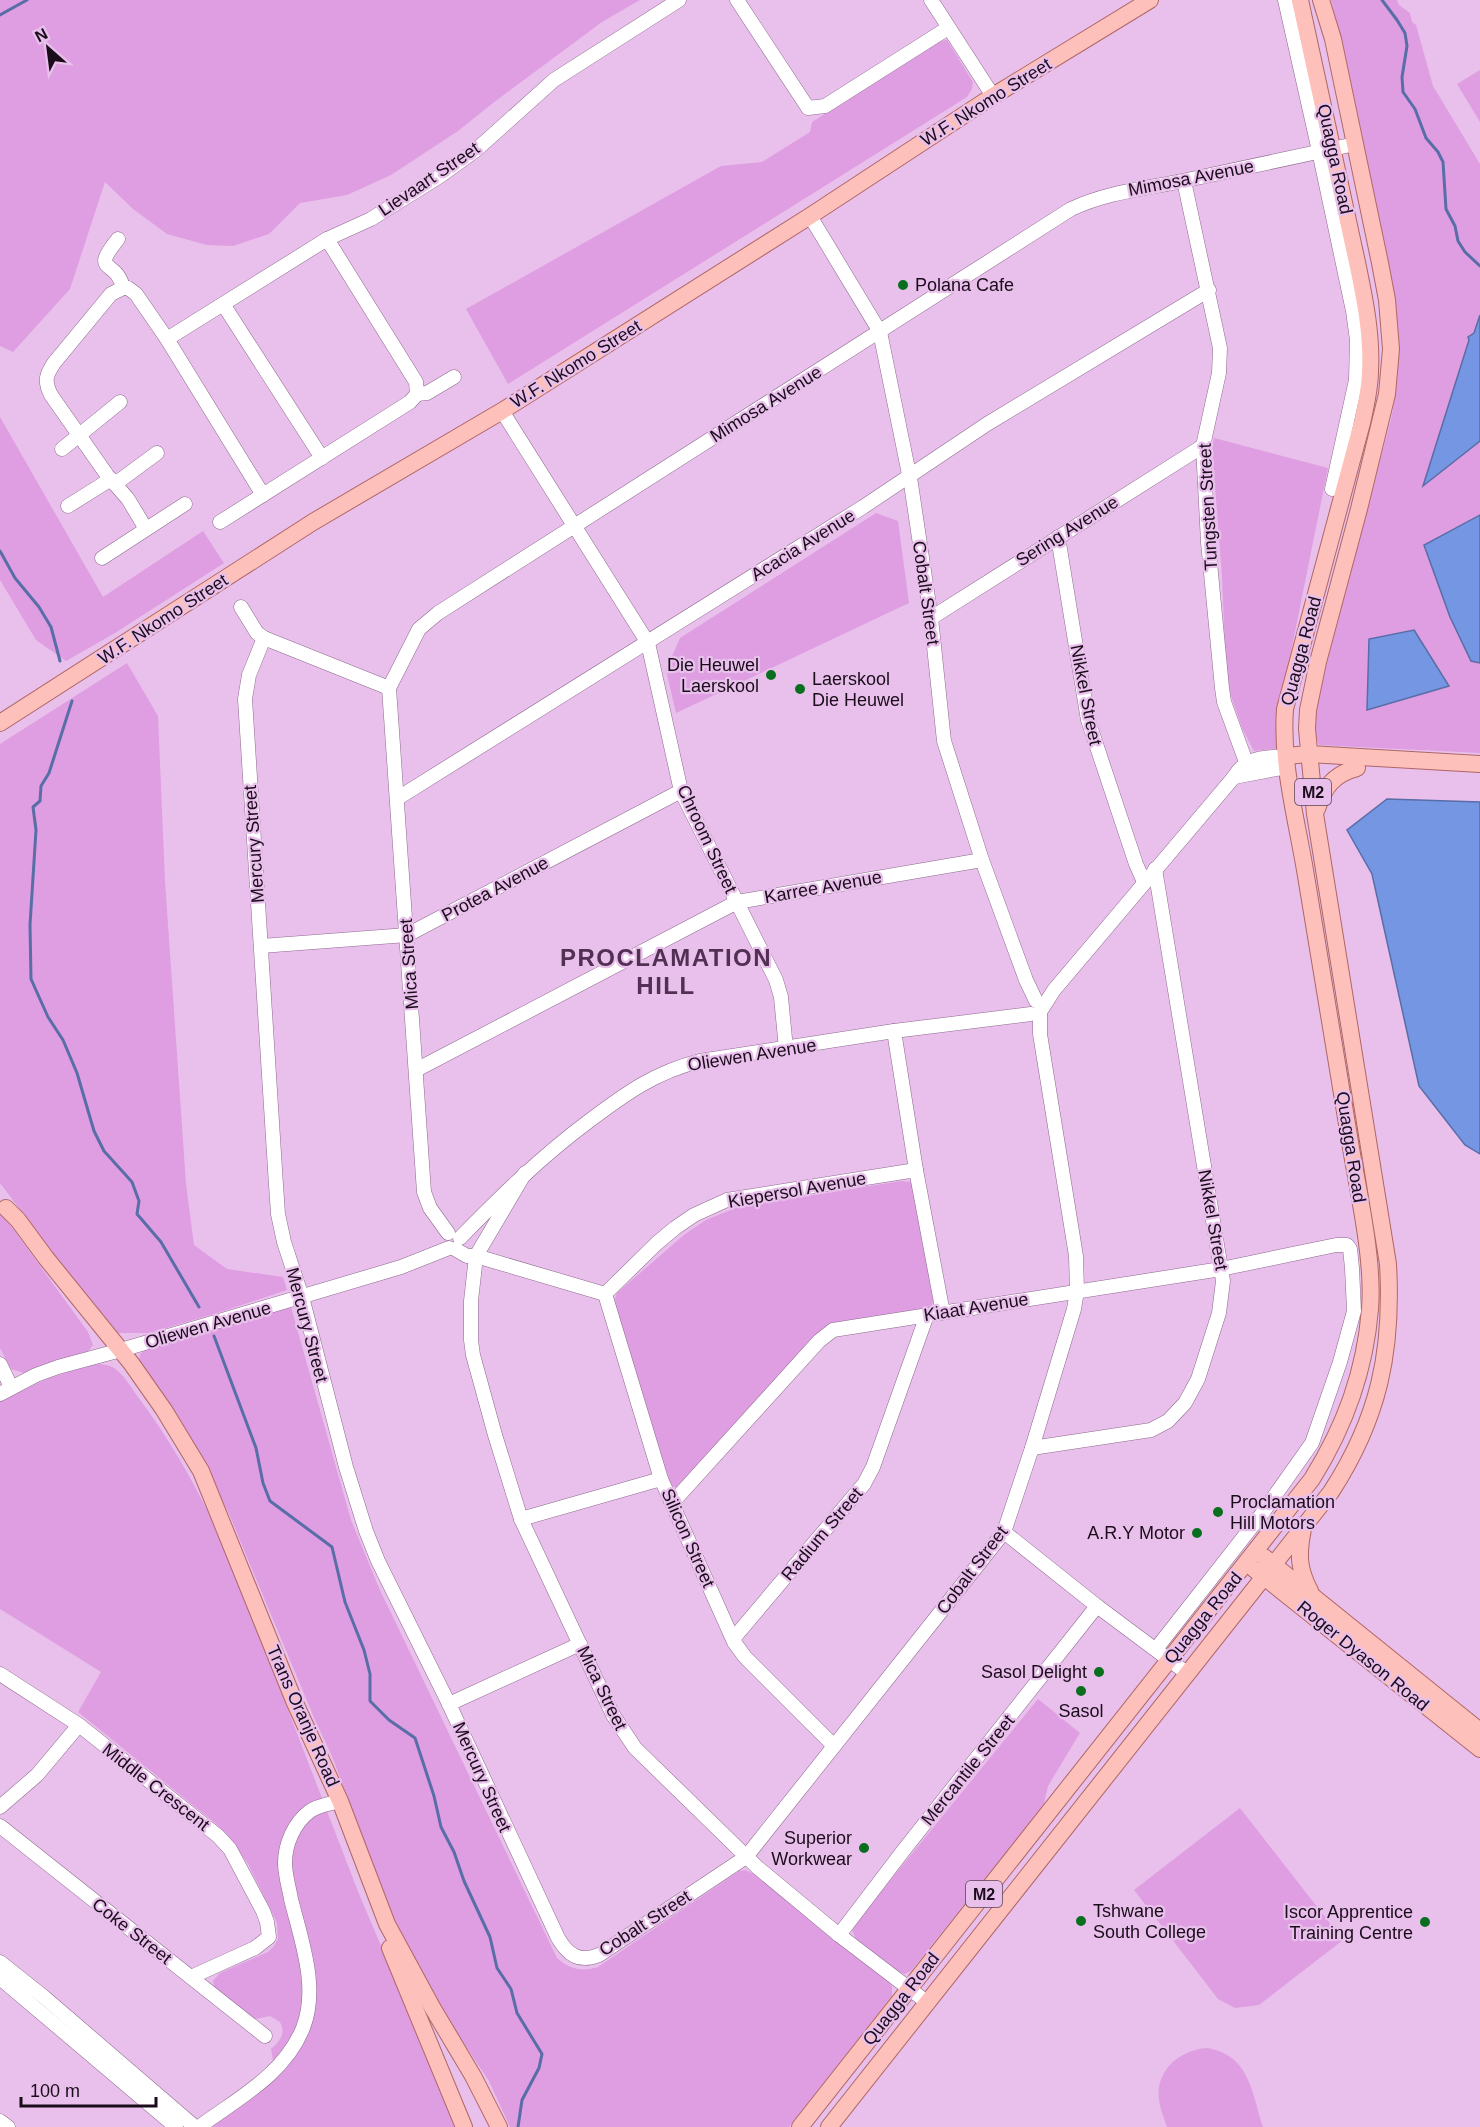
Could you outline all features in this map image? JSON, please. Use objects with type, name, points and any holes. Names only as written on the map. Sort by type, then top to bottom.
[{"type":"main road","name":"W.F. Nkomo Street","points":[[0,723],[313,522],[502,411],[810,216],[993,96],[1150,0]]},
{"type":"main road","name":"Quagga Road","points":[[800,2127],[1312,1479],[1343,1422],[1361,1371],[1371,1307],[1366,1241],[1286,761],[1283,727],[1285,708],[1362,423],[1370,371],[1366,305],[1326,150],[1300,0]]},
{"type":"main road","name":"Quagga Road","points":[[829,2127],[1303,1528],[1344,1471],[1367,1425],[1386,1359],[1390,1302],[1385,1240],[1316,814],[1307,729],[1308,710],[1318,662],[1387,394],[1391,349],[1387,300],[1333,39],[1321,0]]},
{"type":"main road","name":"M2","points":[[1310,760],[1357,768],[1480,773]]},
{"type":"main road","name":"M2","points":[[1286,761],[1480,764]]},
{"type":"main road","points":[[1316,814],[1329,782],[1344,771],[1357,768]]},
{"type":"main road","name":"Trans Oranje Road","points":[[3,1204],[16,1228],[54,1281],[116,1352],[217,1509],[295,1703],[340,1801],[387,1924],[473,2076],[499,2127]]},
{"type":"main road","points":[[1303,1528],[1299,1554],[1300,1566],[1312,1595]]},
{"type":"main road","name":"Roger Dyason Road","points":[[1252,1557],[1480,1749]]},
{"type":"main road","name":"Roger Dyason Road","points":[[1268,1570],[1312,1595],[1480,1731]]},
{"type":"main road","name":"Trans Oranje Road","points":[[387,1924],[391,1951],[464,2127]]},
{"type":"street","name":"Lievaart Street","points":[[167,339],[327,239],[371,219],[440,176],[476,150],[554,80],[679,0]]},
{"type":"street","points":[[737,0],[808,108],[825,106],[948,28]]},
{"type":"street","points":[[931,0],[993,96]]},
{"type":"street","name":"Quagga Road","points":[[1286,0],[1326,150],[1357,340],[1356,380],[1332,489]]},
{"type":"street","name":"Mimosa Avenue","points":[[389,688],[412,642],[427,621],[1071,209],[1094,198],[1115,192],[1184,181],[1355,144]]},
{"type":"street","name":"Tungsten Street","points":[[1184,181],[1218,333],[1221,358],[1203,446],[1208,542],[1224,702],[1246,762]]},
{"type":"street","name":"Cobalt Street","points":[[580,1959],[599,1955],[746,1857],[1004,1532],[1032,1448],[1074,1309],[1077,1291],[1076,1256],[1035,1008],[982,860],[944,741],[931,618],[910,476],[880,332],[810,216]]},
{"type":"street","points":[[118,239],[104,260],[121,280],[123,288]]},
{"type":"street","points":[[327,239],[417,388],[427,393],[454,377]]},
{"type":"street","points":[[146,529],[128,499],[113,482],[51,395],[45,379],[54,363],[111,294],[123,288],[130,289],[136,294],[167,339],[263,495]]},
{"type":"street","name":"Acacia Avenue","points":[[398,798],[648,643],[910,476],[987,424],[1209,290]]},
{"type":"street","points":[[223,304],[322,458]]},
{"type":"street","points":[[220,522],[410,402],[417,388]]},
{"type":"street","points":[[62,449],[120,402]]},
{"type":"street","name":"Chroom Street","points":[[502,411],[648,643],[681,791],[778,987],[786,1049]]},
{"type":"street","name":"Sering Avenue","points":[[931,618],[1203,446]]},
{"type":"street","points":[[68,506],[113,482],[157,453]]},
{"type":"street","points":[[102,558],[185,504]]},
{"type":"street","name":"Nikkel Street","points":[[1058,537],[1090,731],[1144,882]]},
{"type":"street","points":[[241,607],[257,633],[264,638],[389,688]]},
{"type":"street","name":"Mercury Street","points":[[264,638],[249,675],[245,699],[278,1214],[284,1242],[302,1297],[329,1409],[362,1520],[378,1561],[449,1704],[558,1938],[570,1954],[580,1959]]},
{"type":"street","name":"Mica Street","points":[[389,688],[424,1192],[430,1209],[457,1244],[471,1300],[473,1355],[521,1519],[613,1715],[635,1748],[778,1886],[928,2003]]},
{"type":"street","points":[[1246,762],[1286,761]]},
{"type":"street","points":[[1234,777],[1286,761]]},
{"type":"street","name":"Oliewen Avenue","points":[[457,1244],[525,1173],[570,1135],[631,1089],[682,1065],[894,1031],[1010,1016],[1035,1008],[1054,990],[1246,762]]},
{"type":"street","name":"Protea Avenue","points":[[261,946],[407,935],[681,791]]},
{"type":"street","name":"Karree Avenue","points":[[417,1070],[737,902],[982,860]]},
{"type":"street","name":"Nikkel Street","points":[[1032,1448],[1150,1430],[1163,1425],[1179,1411],[1198,1379],[1219,1313],[1223,1286],[1221,1269],[1155,869]]},
{"type":"street","points":[[894,1031],[916,1170],[943,1313]]},
{"type":"street","name":"Kiepersol Avenue","points":[[605,1294],[675,1228],[694,1215],[728,1200],[916,1170]]},
{"type":"street","name":"Oliewen Avenue","points":[[116,1352],[432,1256],[457,1244],[525,1173]]},
{"type":"street","points":[[457,1244],[605,1294]]},
{"type":"street","name":"Kiaat Avenue","points":[[673,1502],[833,1330],[1221,1269],[1345,1244],[1349,1247],[1354,1311],[1340,1362],[1312,1443],[1261,1515],[1156,1649]]},
{"type":"street","name":"Silicon Street","points":[[605,1294],[661,1479],[733,1639],[746,1658],[834,1746]]},
{"type":"street","name":"Radium Street","points":[[733,1639],[864,1484],[873,1467],[927,1315]]},
{"type":"street","points":[[0,1364],[5,1391],[58,1367],[116,1352]]},
{"type":"street","points":[[521,1519],[661,1479]]},
{"type":"street","points":[[1004,1532],[1097,1606],[1156,1649],[1168,1661],[1188,1674]]},
{"type":"street","name":"Mercantile Street","points":[[839,1935],[1097,1606]]},
{"type":"street","points":[[449,1704],[580,1644]]},
{"type":"street","name":"Middle Crescent","points":[[0,1674],[79,1725],[224,1842],[239,1864],[263,1911],[269,1935],[266,1941],[255,1948],[191,1977]]},
{"type":"street","points":[[0,1807],[37,1775],[79,1725]]},
{"type":"street","points":[[0,1962],[197,2127],[274,2072],[287,2058],[298,2038],[309,2007],[308,1972],[288,1882],[285,1852],[292,1834],[306,1815],[317,1808],[340,1801]]},
{"type":"street","name":"Coke Street","points":[[0,1826],[265,2036]]},
{"type":"street","points":[[0,1978],[176,2127]]},
{"type":"street","points":[[0,2121],[8,2127]]},
{"type":"shaded area","points":[[0,0],[640,0],[602,22],[458,131],[391,175],[347,195],[300,203],[269,234],[233,246],[207,245],[167,234],[133,209],[105,182],[70,289],[13,352],[0,346]]},
{"type":"shaded area","points":[[1331,0],[1397,0],[1399,5],[1410,13],[1412,22],[1416,25],[1433,86],[1480,164],[1480,315],[1474,333],[1468,337],[1469,340],[1424,484],[1480,441],[1480,515],[1424,545],[1471,660],[1480,663],[1480,753],[1319,745],[1314,732],[1317,701],[1391,419],[1398,358],[1394,298],[1389,269]]},
{"type":"shaded area","points":[[947,40],[973,82],[967,97],[508,384],[466,309],[721,166],[762,162],[810,132],[812,122],[939,41]]},
{"type":"shaded area","points":[[1480,70],[1480,122],[1457,84]]},
{"type":"shaded area","points":[[0,417],[103,597],[203,531],[224,563],[115,633],[66,661],[36,640],[0,580]]},
{"type":"shaded area","points":[[1214,438],[1328,468],[1278,716],[1280,748],[1254,751],[1242,728],[1226,674],[1222,576],[1212,448]]},
{"type":"shaded area","points":[[876,513],[898,521],[909,603],[676,713],[666,670],[680,638]]},
{"type":"shaded area","points":[[127,663],[158,716],[165,881],[186,1184],[194,1245],[227,1269],[283,1277],[287,1290],[149,1333],[113,1333],[0,1183],[0,744]]},
{"type":"shaded area","points":[[901,1181],[915,1185],[935,1293],[932,1305],[928,1310],[839,1324],[682,1485],[676,1488],[671,1485],[613,1304],[617,1293],[685,1234],[706,1220],[738,1207]]},
{"type":"shaded area","points":[[0,1211],[88,1332],[93,1345],[85,1353],[51,1362],[24,1373],[11,1369],[0,1348]]},
{"type":"shaded area","points":[[291,1307],[351,1520],[379,1588],[557,1958],[566,1965],[576,1968],[598,1967],[739,1871],[745,1870],[754,1874],[892,1986],[892,1996],[789,2127],[510,2127],[489,2081],[429,1991],[412,1960],[331,1754],[229,1514],[204,1464],[139,1361],[140,1354],[145,1350]]},
{"type":"shaded area","points":[[96,1364],[114,1368],[121,1374],[152,1416],[199,1494],[229,1557],[359,1894],[458,2127],[213,2127],[216,2122],[276,2077],[271,2049],[281,2037],[280,2022],[270,2016],[248,2018],[215,1990],[213,1981],[220,1973],[268,1952],[278,1939],[277,1923],[248,1864],[228,1835],[78,1712],[101,1672],[0,1609],[0,1401],[49,1378]]},
{"type":"shaded area","points":[[1038,1699],[1080,1733],[1048,1786],[1044,1804],[911,1971],[905,1974],[899,1972],[856,1939],[852,1930]]},
{"type":"shaded area","points":[[1240,1808],[1343,1940],[1259,2005],[1235,2008],[1218,1999],[1134,1890]]},
{"type":"shaded area","points":[[1207,2048],[1221,2052],[1241,2067],[1252,2089],[1263,2127],[1167,2127],[1159,2100],[1159,2089],[1165,2071],[1179,2057]]},
{"type":"water","points":[[1480,315],[1480,441],[1423,486],[1469,340],[1468,337],[1474,333]]},
{"type":"water","points":[[1480,515],[1480,663],[1471,661],[1450,617],[1424,545]]},
{"type":"water","points":[[1414,630],[1449,686],[1367,710],[1369,639]]},
{"type":"water","points":[[1387,799],[1480,802],[1480,1154],[1465,1145],[1419,1086],[1372,874],[1347,830]]},
{"type":"waterway","points":[[0,15],[27,0]]},
{"type":"waterway","points":[[1382,0],[1405,33],[1407,46],[1402,77],[1403,92],[1415,109],[1426,138],[1443,162],[1446,209],[1455,226],[1458,241],[1465,252],[1480,266]]},
{"type":"waterway","points":[[0,551],[15,578],[39,607],[51,627],[60,661]]},
{"type":"waterway","points":[[72,701],[49,773],[41,786],[40,801],[33,807],[36,830],[30,925],[31,979],[48,1017],[63,1040],[77,1073],[94,1131],[104,1151],[132,1182],[139,1201],[137,1214],[161,1242],[199,1307]]},
{"type":"waterway","points":[[214,1336],[256,1448],[263,1483],[270,1501],[332,1547],[345,1602],[364,1650],[370,1674],[370,1701],[389,1720],[415,1738],[434,1796],[441,1827],[490,1937],[497,1968],[511,1989],[517,2013],[542,2054],[539,2068],[522,2100],[518,2127]]},
{"type":"place","name":"Polana Cafe","points":[[903,285]]},
{"type":"place","name":"Die Heuwel Laerskool","points":[[771,675]]},
{"type":"place","name":"Laerskool Die Heuwel","points":[[800,689]]},
{"type":"place","name":"Proclamation Hill Motors","points":[[1218,1512]]},
{"type":"place","name":"A.R.Y Motor","points":[[1197,1533]]},
{"type":"place","name":"Sasol Delight","points":[[1099,1672]]},
{"type":"place","name":"Sasol","points":[[1081,1691]]},
{"type":"place","name":"Superior Workwear","points":[[864,1848]]},
{"type":"place","name":"Tshwane South College","points":[[1081,1921]]},
{"type":"place","name":"Iscor Apprentice Training Centre","points":[[1425,1922]]},
{"type":"district","name":"PROCLAMATION HILL","points":[[666,972]]}]
